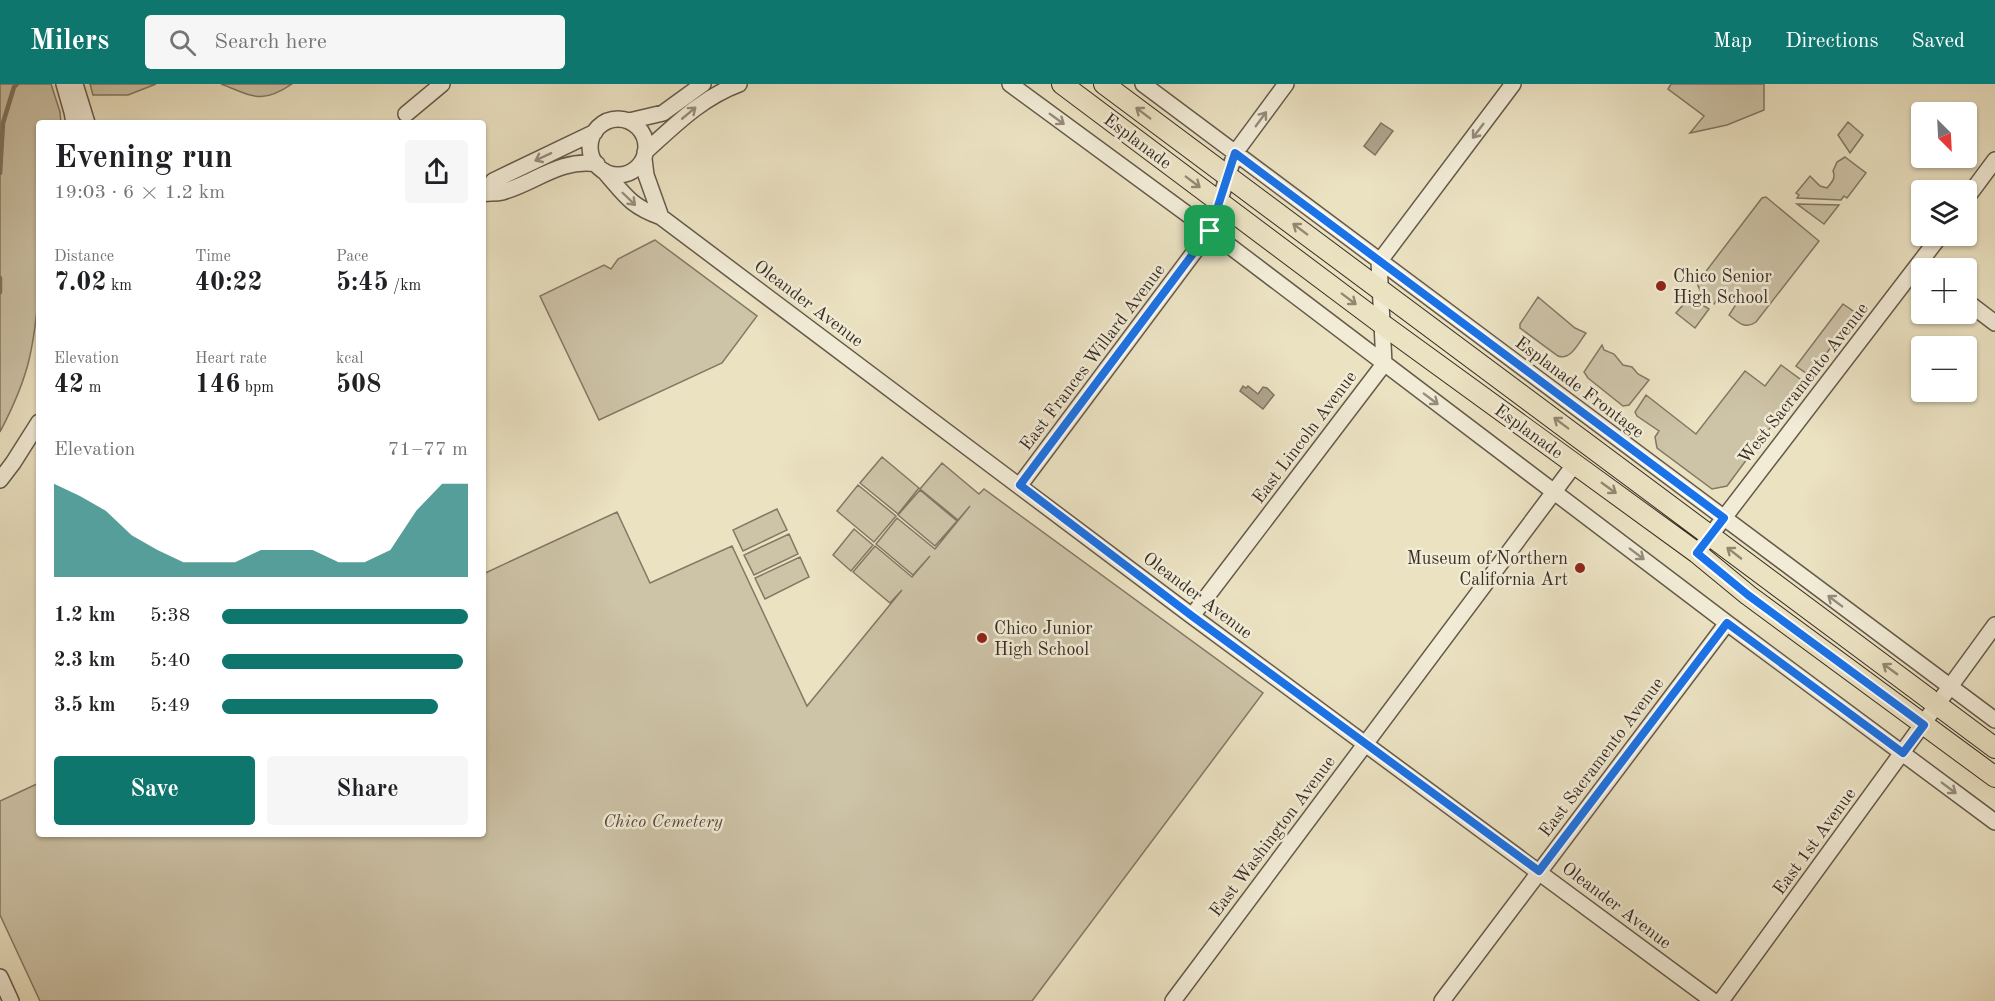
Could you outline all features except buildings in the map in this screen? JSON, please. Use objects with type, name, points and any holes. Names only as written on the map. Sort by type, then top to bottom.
[{"type":"main road","name":"Esplanade","points":[[1062,84],[1382,324],[1697,553],[1748,595],[1995,777]]},
{"type":"main road","name":"Esplanade","points":[[1104,84],[1995,748]]},
{"type":"street","points":[[406,114],[442,84]]},
{"type":"street","points":[[486,193],[499,193],[568,164],[585,162],[616,175],[633,171],[645,156],[693,109],[724,90],[739,84]]},
{"type":"street","points":[[1010,84],[1210,231],[1727,623],[1995,822]]},
{"type":"street","name":"Esplanade Frontage","points":[[1143,84],[1995,720]]},
{"type":"street","name":"East Frances Willard Avenue","points":[[1020,485],[1210,231],[1235,153],[1286,84]]},
{"type":"street","points":[[1384,364],[1379,262],[1513,84]]},
{"type":"street","points":[[486,192],[493,181],[595,132],[605,123],[613,120],[629,121],[663,113],[697,86]]},
{"type":"street","points":[[71,89],[74,120]]},
{"type":"street","points":[[71,89],[86,120]]},
{"type":"street","points":[[629,121],[639,129],[644,137],[646,175],[661,216]]},
{"type":"street","points":[[595,132],[591,153],[601,168]]},
{"type":"street","points":[[1977,184],[1995,160]]},
{"type":"street","name":"Oleander Avenue","points":[[601,168],[630,201],[642,210],[661,216],[1192,616],[1713,1001]]},
{"type":"street","name":"West Sacramento Avenue","points":[[1697,553],[1911,280]]},
{"type":"street","points":[[1977,309],[1995,323]]},
{"type":"street","name":"East Lincoln Avenue","points":[[1192,616],[1384,364]]},
{"type":"street","points":[[0,480],[14,463],[36,427]]},
{"type":"street","name":"East Washington Avenue","points":[[1173,1001],[1574,465]]},
{"type":"street","name":"East Sacramento Avenue","points":[[1442,1001],[1727,623]]},
{"type":"street","name":"East 1st Avenue","points":[[1721,1001],[1995,625]]},
{"type":"street","points":[[0,977],[11,1001]]},
{"type":"green space","points":[[0,84],[51,84],[61,120],[36,120],[36,317],[34,332],[24,379],[0,432]]},
{"type":"green space","points":[[90,84],[156,84],[128,95],[93,95]]},
{"type":"green space","points":[[221,84],[292,84],[272,95],[257,96]]},
{"type":"green space","points":[[1671,84],[1764,84],[1764,110],[1727,125],[1690,133],[1704,116],[1668,89]]},
{"type":"green space","points":[[1848,122],[1863,135],[1850,153],[1838,135]]},
{"type":"green space","points":[[1845,157],[1866,173],[1847,198],[1844,196],[1841,200],[1797,198],[1799,195],[1796,193],[1810,176],[1820,186],[1827,188],[1833,180],[1833,171],[1837,162]]},
{"type":"green space","points":[[1766,197],[1819,241],[1756,322],[1745,325],[1729,315],[1737,303],[1723,292],[1714,304],[1702,295],[1697,283],[1762,198]]},
{"type":"green space","points":[[1797,204],[1839,205],[1824,224]]},
{"type":"green space","points":[[655,240],[757,316],[722,363],[599,420],[540,296],[604,265],[611,269],[618,259]]},
{"type":"green space","points":[[1538,297],[1575,328],[1586,333],[1567,356],[1558,356],[1520,328],[1520,324]]},
{"type":"green space","points":[[1690,297],[1709,309],[1695,328],[1676,313]]},
{"type":"green space","points":[[1843,304],[1856,313],[1810,376],[1796,366]]},
{"type":"green space","points":[[1602,345],[1604,350],[1614,354],[1623,365],[1632,367],[1638,374],[1649,380],[1629,405],[1623,406],[1588,378],[1584,372]]},
{"type":"green space","points":[[1781,365],[1804,382],[1727,486],[1712,489],[1657,448],[1655,437],[1659,431],[1637,416],[1635,412],[1646,395],[1696,434],[1745,371],[1765,386]]},
{"type":"green space","points":[[882,457],[919,488],[898,514],[860,483]]},
{"type":"green space","name":"Chico Cemetery","points":[[942,463],[979,494],[984,489],[1263,693],[1032,1001],[40,1001],[0,915],[0,801],[36,784],[36,837],[486,837],[486,573],[617,512],[650,583],[732,546],[807,706],[902,590],[890,603],[853,572],[875,546],[912,577],[930,556],[913,575],[876,544],[897,518],[935,549],[970,506],[958,520],[920,489]]},
{"type":"green space","points":[[858,485],[896,516],[874,542],[837,511]]},
{"type":"green space","points":[[920,490],[957,521],[935,546],[898,515]]},
{"type":"green space","points":[[777,509],[787,530],[743,551],[733,530]]},
{"type":"green space","points":[[854,529],[873,545],[851,571],[833,555]]},
{"type":"green space","points":[[789,534],[798,554],[754,575],[744,555]]},
{"type":"green space","points":[[800,557],[809,577],[765,599],[755,578]]},
{"type":"shaded area","points":[[1381,123],[1393,131],[1375,155],[1364,146]]},
{"type":"shaded area","points":[[1243,386],[1246,388],[1248,386],[1258,394],[1263,387],[1267,388],[1274,395],[1263,409],[1240,391]]},
{"type":"waterway","points":[[0,173],[3,123],[14,87],[17,84]]},
{"type":"waterway","points":[[0,278],[0,292]]},
{"type":"place","name":"Chico Senior High School","points":[[1661,286]]},
{"type":"place","name":"Museum of Northern California Art","points":[[1580,568]]},
{"type":"place","name":"Chico Junior High School","points":[[982,638]]},
{"type":"route","points":[[1235,153],[1724,518],[1697,553],[1748,595],[1924,725],[1903,753],[1727,623],[1539,871],[1192,616],[1020,485],[1210,231],[1235,153]]}]
